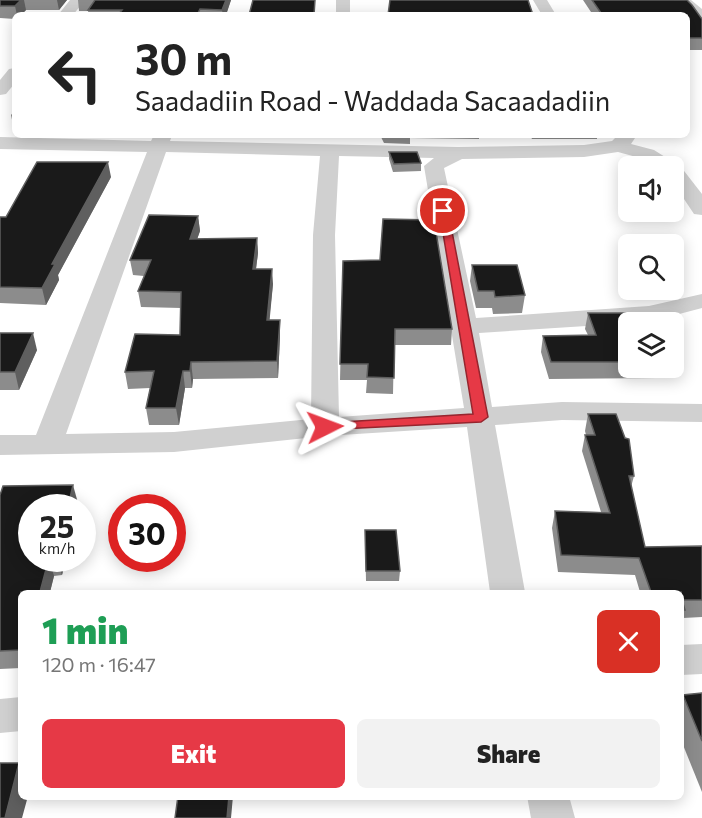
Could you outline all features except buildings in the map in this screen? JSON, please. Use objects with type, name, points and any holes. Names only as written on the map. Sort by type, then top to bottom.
[{"type":"street","points":[[68,12],[78,0]]},
{"type":"street","points":[[683,0],[702,17]]},
{"type":"street","points":[[0,90],[12,63]]},
{"type":"street","points":[[0,143],[161,141],[330,150],[442,147],[584,151],[623,140],[650,156]]},
{"type":"street","points":[[47,445],[161,141]]},
{"type":"street","points":[[442,147],[434,166],[481,417],[508,590]]},
{"type":"street","points":[[325,427],[324,236],[330,150]]},
{"type":"street","points":[[684,185],[702,209]]},
{"type":"street","points":[[465,326],[649,314],[702,301]]},
{"type":"street","points":[[0,445],[174,442],[325,427],[562,411],[702,413]]},
{"type":"street","points":[[684,660],[702,659]]},
{"type":"street","points":[[0,716],[18,714]]},
{"type":"street","points":[[549,800],[553,818]]},
{"type":"route","points":[[325,427],[481,417],[443,211]]}]
